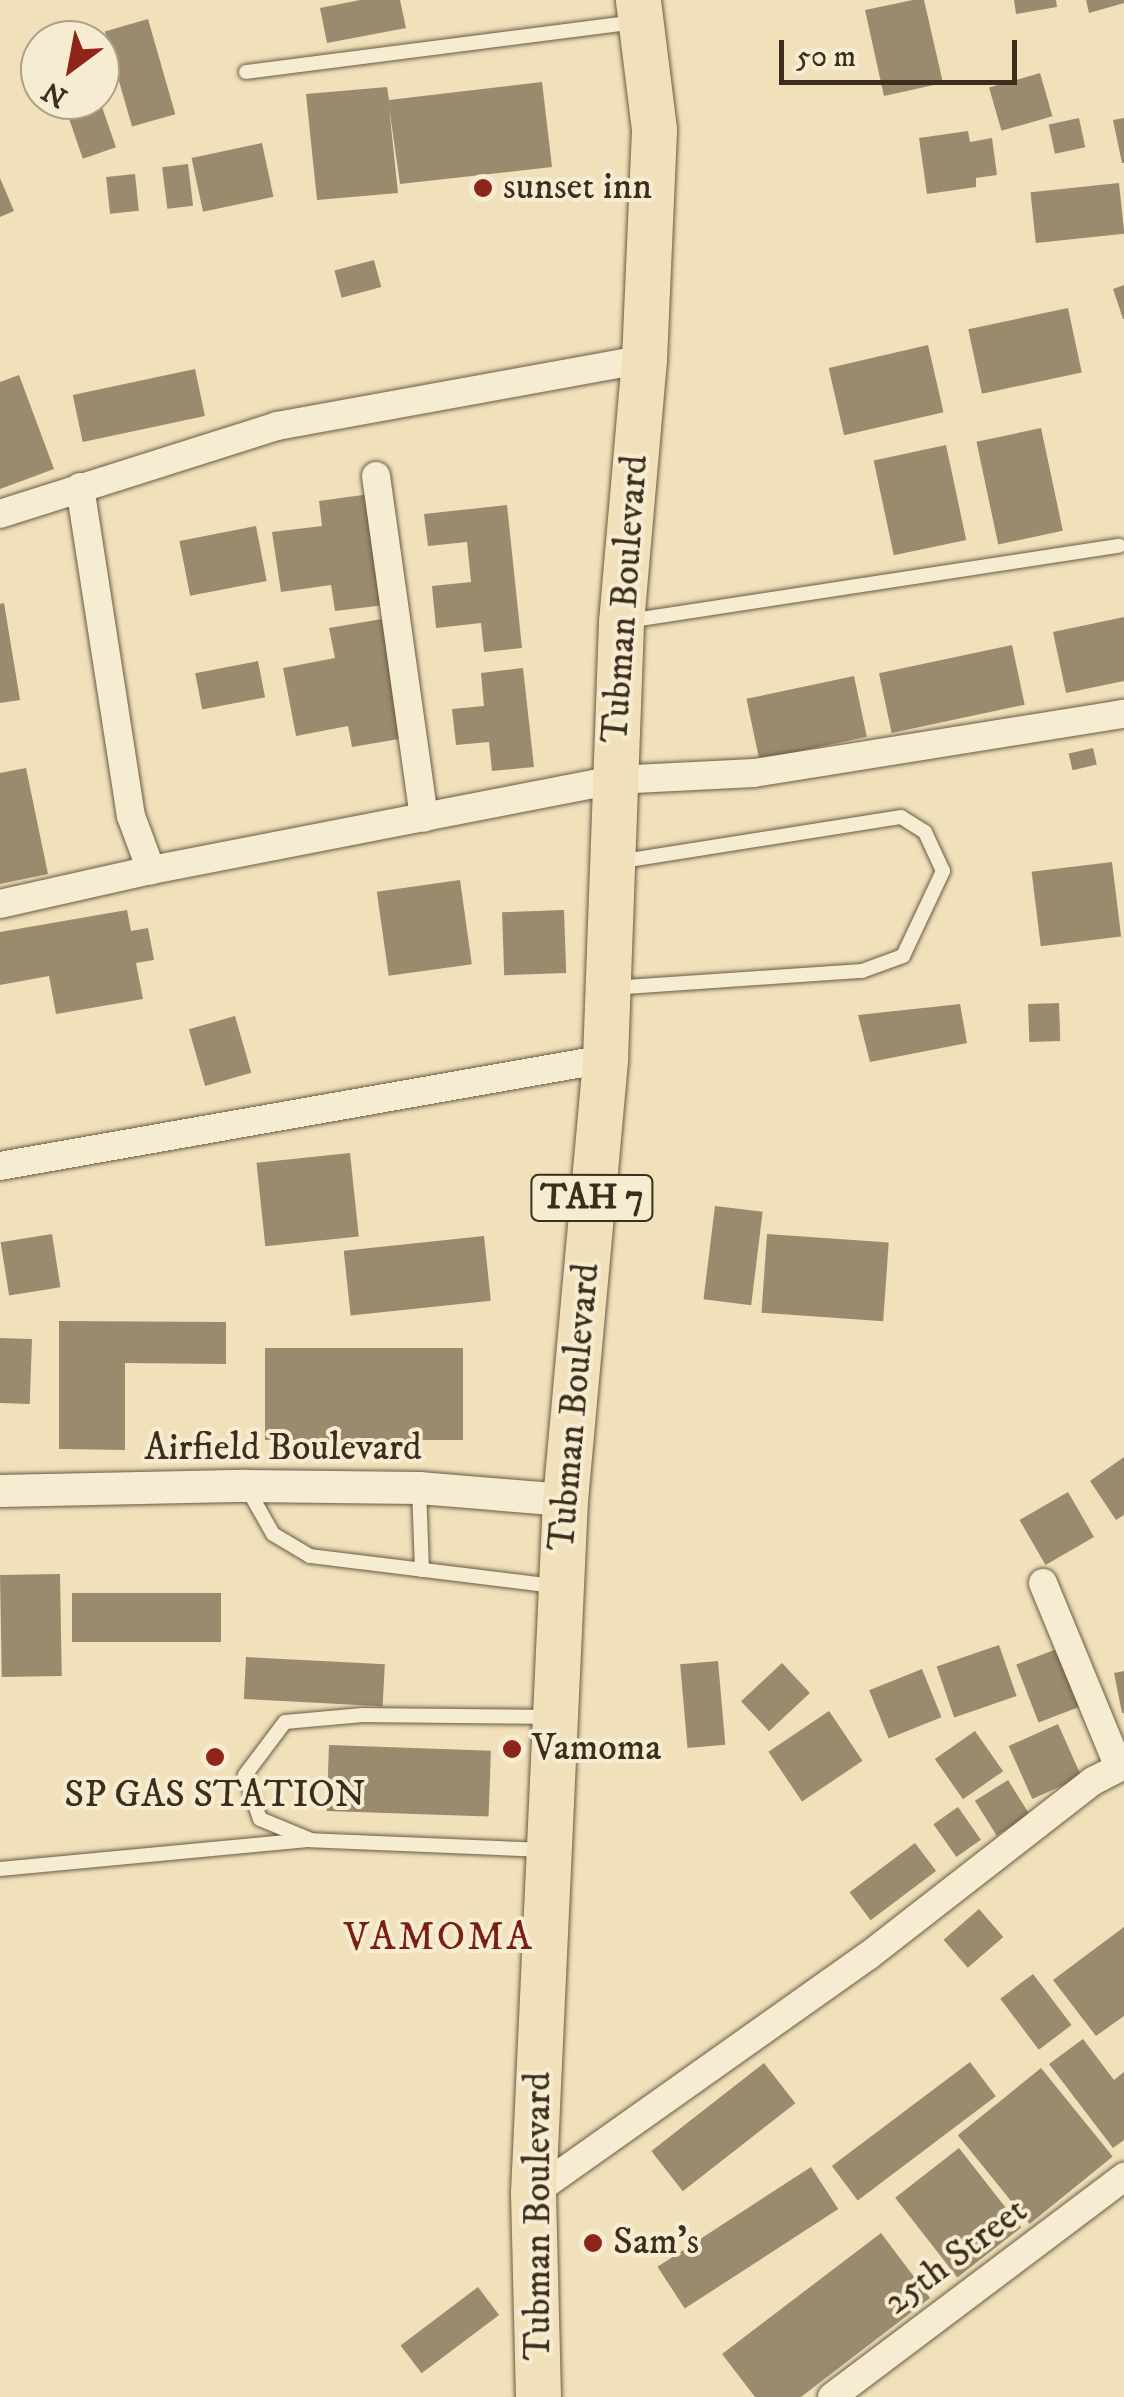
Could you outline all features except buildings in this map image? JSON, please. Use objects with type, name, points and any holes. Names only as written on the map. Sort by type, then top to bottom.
[{"type":"highway","name":"Tubman Boulevard","points":[[538,2397],[533,2192],[564,1500],[605,1060],[621,622],[644,359],[654,129],[639,11]]},
{"type":"street","points":[[0,514],[277,426],[644,359]]},
{"type":"street","points":[[376,476],[424,818]]},
{"type":"street","points":[[80,487],[131,816],[151,870]]},
{"type":"street","points":[[0,904],[151,870],[614,780],[754,773],[1124,714]]},
{"type":"street","points":[[0,1166],[605,1060]]},
{"type":"street","name":"Airfield Boulevard","points":[[0,1490],[419,1488],[564,1500]]},
{"type":"street","points":[[533,2192],[868,1956],[1093,1782],[1122,1766],[1043,1583]]},
{"type":"street","name":"25th Street","points":[[832,2397],[1124,2176]]},
{"type":"lane","points":[[246,72],[639,11]]},
{"type":"lane","points":[[621,622],[1120,546]]},
{"type":"lane","points":[[606,988],[862,971],[903,956],[943,872],[925,832],[901,816],[614,863]]},
{"type":"lane","points":[[246,1486],[273,1534],[310,1556],[561,1586]]},
{"type":"lane","points":[[419,1488],[422,1570]]},
{"type":"lane","points":[[311,1840],[260,1819],[245,1774],[284,1722],[363,1715],[556,1717]]},
{"type":"lane","points":[[0,1869],[311,1840],[550,1850]]},
{"type":"place","name":"sunset inn","points":[[483,188]]},
{"type":"place","name":"Vamoma","points":[[512,1749]]},
{"type":"place","name":"SP GAS STATION","points":[[215,1757]]},
{"type":"place","name":"Sam's","points":[[593,2243]]},
{"type":"district","name":"VAMOMA","points":[[439,1938]]}]
